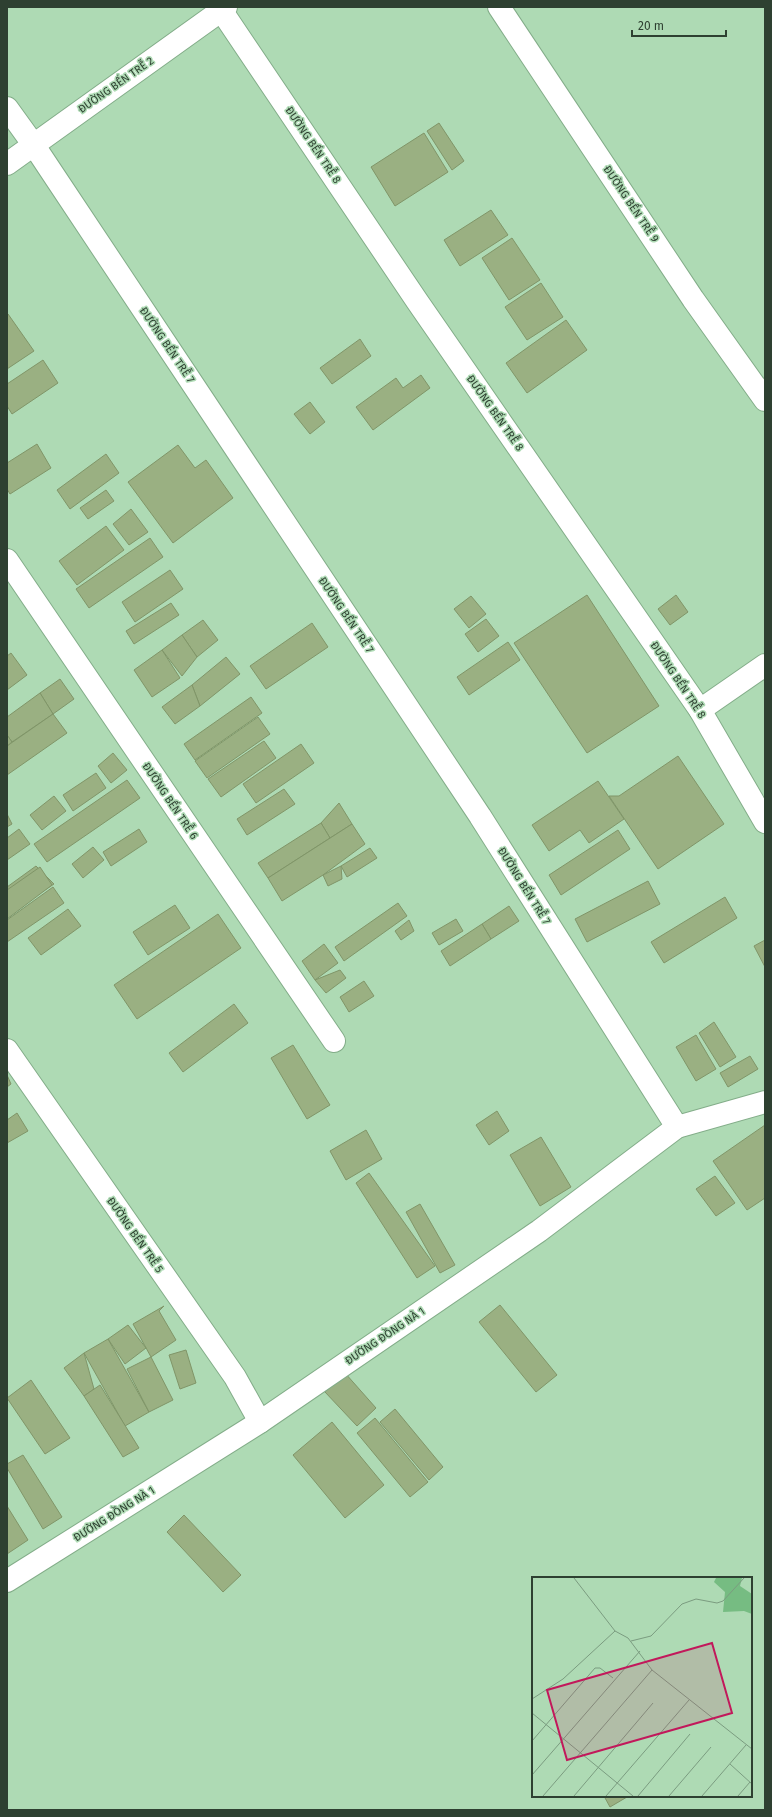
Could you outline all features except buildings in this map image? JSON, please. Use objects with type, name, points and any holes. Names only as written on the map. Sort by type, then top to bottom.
[{"type":"street","name":"ĐƯỜNG BẾN TRỄ 9","points":[[499,7],[693,299],[765,400]]},
{"type":"street","name":"ĐƯỜNG BẾN TRỄ 2","points":[[7,164],[222,8]]},
{"type":"street","name":"ĐƯỜNG BẾN TRỄ 8","points":[[222,8],[417,300],[700,710],[765,822]]},
{"type":"street","name":"ĐƯỜNG BẾN TRỄ 7","points":[[7,108],[33,144],[480,816],[677,1127]]},
{"type":"street","name":"ĐƯỜNG BẾN TRỄ 6","points":[[7,560],[334,1041]]},
{"type":"street","points":[[700,710],[765,665]]},
{"type":"street","name":"ĐƯỜNG BẾN TRỄ 5","points":[[7,1050],[235,1377],[260,1422]]},
{"type":"street","name":"ĐƯỜNG ĐỒNG NÀ 1","points":[[7,1581],[260,1422],[539,1231],[677,1127],[765,1102]]}]
